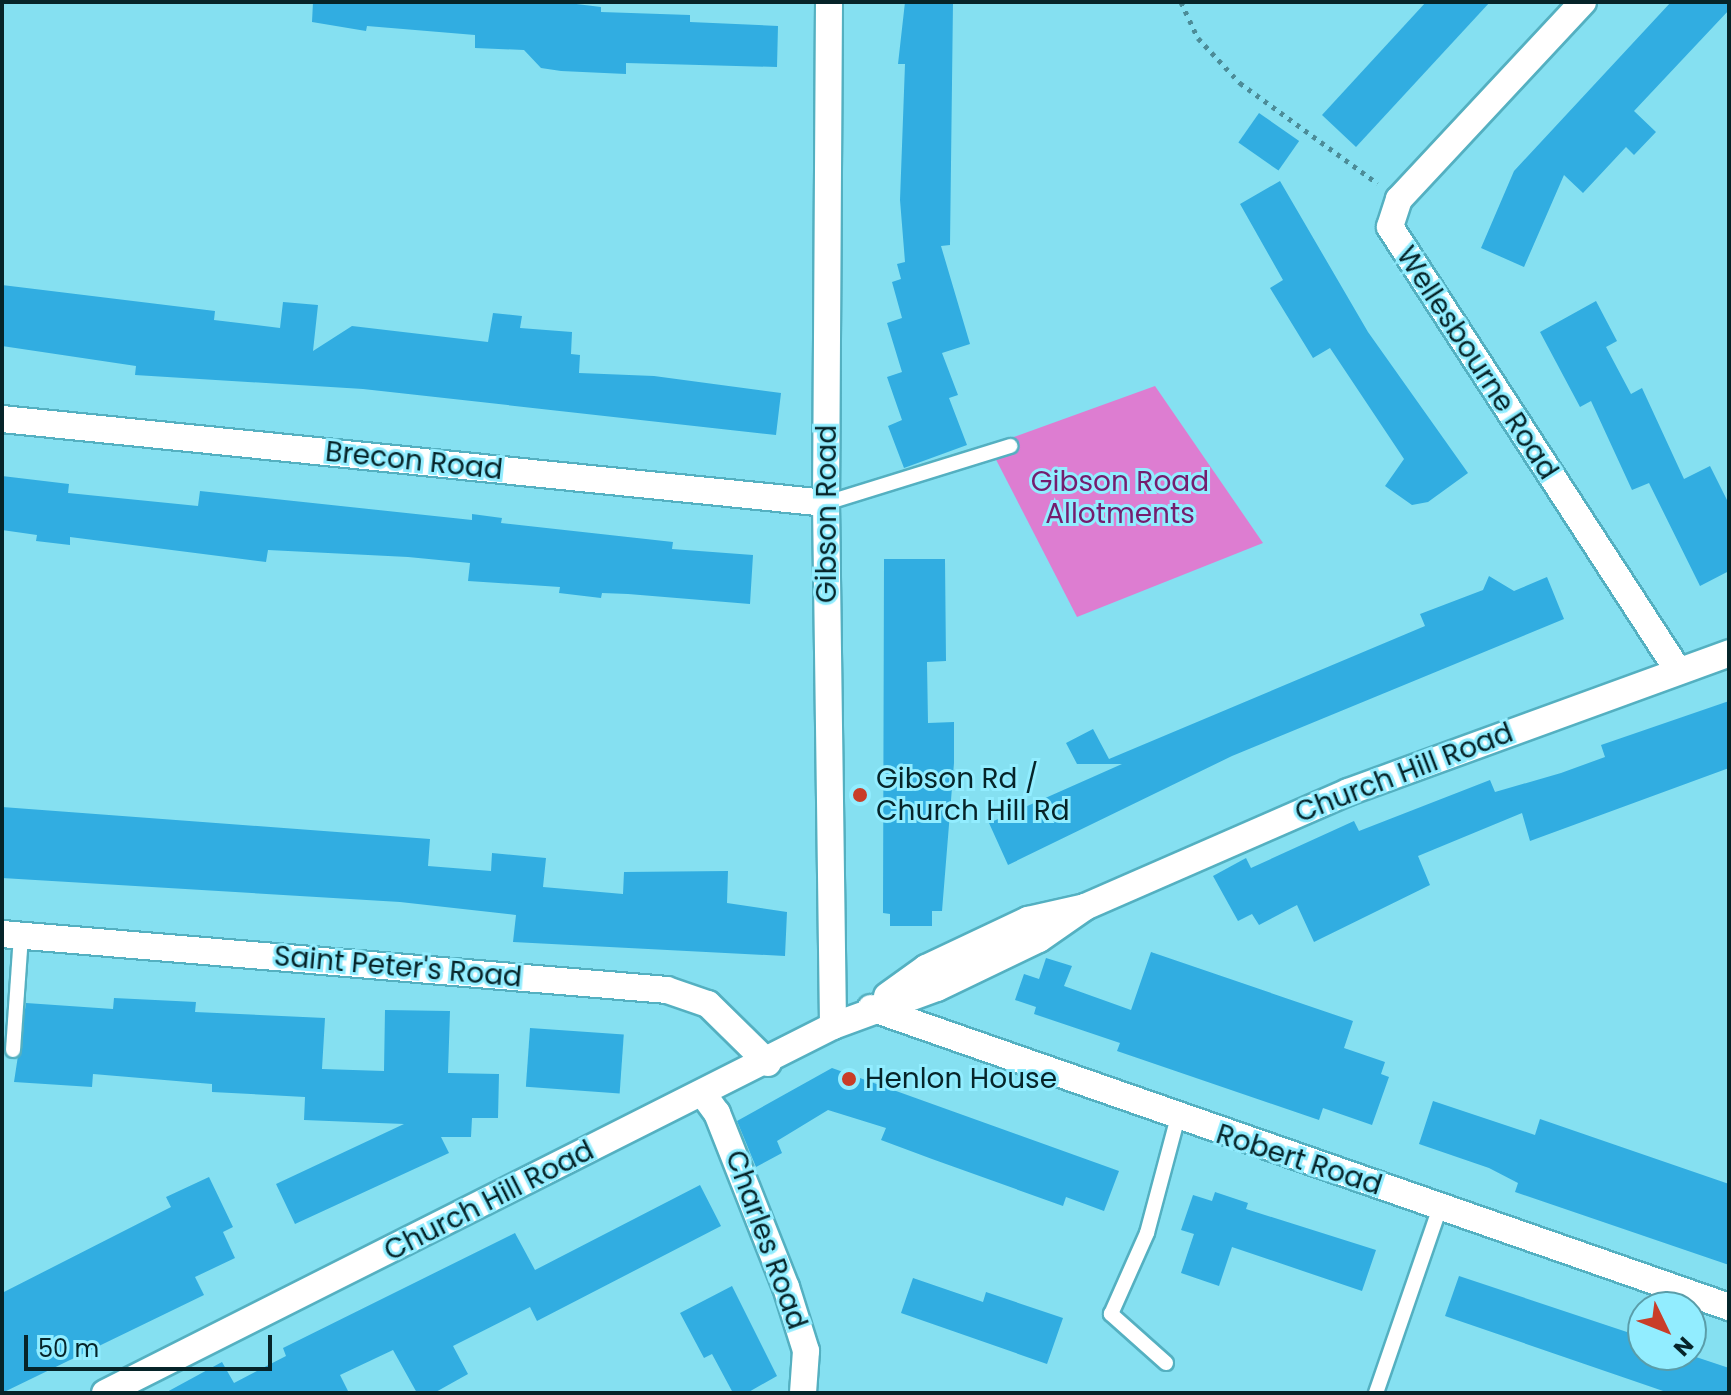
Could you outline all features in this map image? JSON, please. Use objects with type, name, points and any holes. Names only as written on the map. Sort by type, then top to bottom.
[{"type":"street","name":"Gibson Road","points":[[829,2],[826,503],[833,1026]]},
{"type":"street","points":[[1399,199],[1583,2]]},
{"type":"street","name":"Wellesbourne Road","points":[[1399,199],[1390,227],[1417,276],[1677,669]]},
{"type":"street","name":"Brecon Road","points":[[2,419],[826,503]]},
{"type":"street","name":"Church Hill Road","points":[[105,1393],[768,1063],[871,1008],[926,968],[1028,920],[1085,907],[1348,792],[1677,669],[1729,653]]},
{"type":"street","name":"Saint Peter's Road","points":[[12,935],[667,990],[708,1004],[768,1063]]},
{"type":"street","name":"Robert Road","points":[[871,1008],[1177,1120],[1729,1307]]},
{"type":"street","name":"Charles Road","points":[[703,1094],[717,1113],[786,1287],[806,1351],[803,1393]]},
{"type":"lane","points":[[826,503],[1010,446]]},
{"type":"lane","points":[[12,935],[13,1050]]},
{"type":"lane","points":[[1166,1363],[1111,1314],[1147,1233],[1177,1120]]},
{"type":"lane","points":[[1376,1393],[1440,1207]]},
{"type":"path","points":[[1181,2],[1198,38],[1240,83],[1399,199]]},
{"type":"green space","name":"Gibson Road Allotments","points":[[1155,386],[1263,543],[1077,617],[989,446]]},
{"type":"building","points":[[313,2],[560,2],[601,7],[601,12],[690,15],[690,22],[778,26],[777,67],[626,63],[626,74],[561,71],[541,68],[524,50],[475,48],[475,35],[367,26],[366,31],[312,22]]},
{"type":"building","points":[[905,2],[953,2],[950,245],[941,246],[970,344],[942,353],[958,395],[949,398],[967,445],[904,468],[888,426],[902,420],[887,377],[902,372],[887,323],[902,318],[892,282],[901,279],[897,264],[905,262],[900,200],[905,64],[898,64]]},
{"type":"building","points":[[1426,2],[1490,2],[1356,147],[1322,115]]},
{"type":"building","points":[[1671,2],[1729,2],[1729,10],[1634,111],[1656,132],[1634,155],[1626,147],[1583,193],[1564,175],[1524,267],[1481,248],[1514,171]]},
{"type":"building","points":[[1259,113],[1299,141],[1278,171],[1238,142]]},
{"type":"building","points":[[1280,181],[1368,332],[1468,473],[1428,502],[1412,505],[1385,486],[1404,459],[1330,348],[1313,358],[1270,288],[1283,280],[1240,204]]},
{"type":"building","points":[[2,285],[215,311],[214,320],[280,328],[283,302],[318,305],[313,351],[352,326],[488,342],[493,313],[522,316],[520,328],[572,332],[571,354],[580,355],[579,373],[654,376],[781,393],[776,435],[363,389],[135,375],[136,366],[2,346]]},
{"type":"building","points":[[1596,301],[1617,341],[1606,347],[1631,394],[1642,388],[1684,479],[1710,466],[1729,504],[1729,571],[1700,586],[1649,483],[1632,490],[1591,401],[1580,407],[1540,332]]},
{"type":"building","points":[[2,476],[69,484],[68,493],[198,506],[200,491],[472,520],[472,514],[502,518],[501,523],[673,542],[672,549],[753,555],[750,604],[628,594],[602,593],[601,598],[559,593],[560,587],[468,581],[470,563],[408,557],[268,550],[266,562],[70,537],[70,545],[36,541],[37,535],[2,530]]},
{"type":"building","points":[[884,559],[945,559],[946,661],[927,662],[928,723],[954,722],[954,763],[942,911],[932,911],[932,926],[890,926],[890,914],[883,913]]},
{"type":"building","points":[[1489,576],[1514,591],[1547,577],[1564,619],[1232,756],[1008,865],[989,823],[1122,764],[1077,764],[1066,743],[1093,729],[1109,759],[1425,626],[1420,614],[1483,590]]},
{"type":"building","points":[[1729,701],[1729,768],[1530,841],[1522,813],[1418,856],[1430,885],[1314,942],[1297,905],[1259,925],[1252,914],[1238,921],[1213,876],[1246,858],[1251,868],[1354,821],[1359,831],[1490,780],[1495,792],[1561,773],[1605,757],[1601,745]]},
{"type":"building","points":[[2,807],[430,839],[428,866],[491,871],[492,853],[546,858],[543,887],[623,894],[624,872],[728,871],[727,903],[787,912],[785,956],[513,942],[516,915],[400,902],[2,878]]},
{"type":"building","points":[[1151,952],[1353,1021],[1344,1048],[1385,1062],[1381,1074],[1389,1077],[1372,1125],[1323,1108],[1319,1120],[1117,1051],[1120,1043],[1034,1014],[1036,1007],[1015,1000],[1024,974],[1039,979],[1046,958],[1072,966],[1064,986],[1131,1010]]},
{"type":"building","points":[[114,998],[196,1002],[195,1012],[325,1018],[322,1069],[384,1071],[385,1010],[450,1011],[448,1073],[499,1074],[498,1118],[472,1118],[471,1137],[441,1137],[449,1153],[295,1224],[276,1184],[404,1124],[304,1120],[305,1097],[212,1092],[212,1084],[93,1074],[92,1087],[14,1082],[26,1003],[113,1009]]},
{"type":"building","points":[[530,1028],[624,1035],[620,1093],[526,1087]]},
{"type":"building","points":[[832,1068],[1119,1171],[1104,1211],[1066,1197],[1063,1206],[932,1159],[881,1140],[886,1128],[828,1110],[777,1141],[782,1153],[756,1167],[737,1121]]},
{"type":"building","points":[[1433,1101],[1535,1135],[1540,1119],[1729,1184],[1729,1265],[1515,1192],[1518,1183],[1489,1168],[1419,1144]]},
{"type":"building","points":[[209,1177],[233,1227],[223,1232],[235,1258],[195,1277],[204,1295],[2,1393],[2,1293],[171,1207],[166,1197]]},
{"type":"building","points":[[700,1185],[721,1226],[537,1321],[530,1307],[453,1346],[468,1374],[434,1393],[417,1393],[393,1350],[340,1375],[349,1393],[165,1393],[222,1362],[234,1383],[286,1356],[283,1348],[515,1233],[535,1270]]},
{"type":"building","points":[[1215,1192],[1248,1203],[1246,1209],[1376,1250],[1362,1291],[1232,1247],[1219,1286],[1181,1273],[1194,1234],[1181,1230],[1193,1195],[1212,1201]]},
{"type":"building","points":[[1459,1276],[1627,1332],[1627,1371],[1707,1371],[1707,1361],[1729,1368],[1729,1393],[1669,1393],[1445,1316]]},
{"type":"building","points":[[913,1278],[983,1302],[986,1292],[1063,1318],[1047,1364],[901,1313]]},
{"type":"building","points":[[732,1286],[777,1376],[747,1393],[733,1393],[712,1354],[704,1358],[680,1313]]},
{"type":"place","name":"Gibson Rd / Church Hill Rd","points":[[860,795]]},
{"type":"place","name":"Henlon House","points":[[849,1079]]}]
